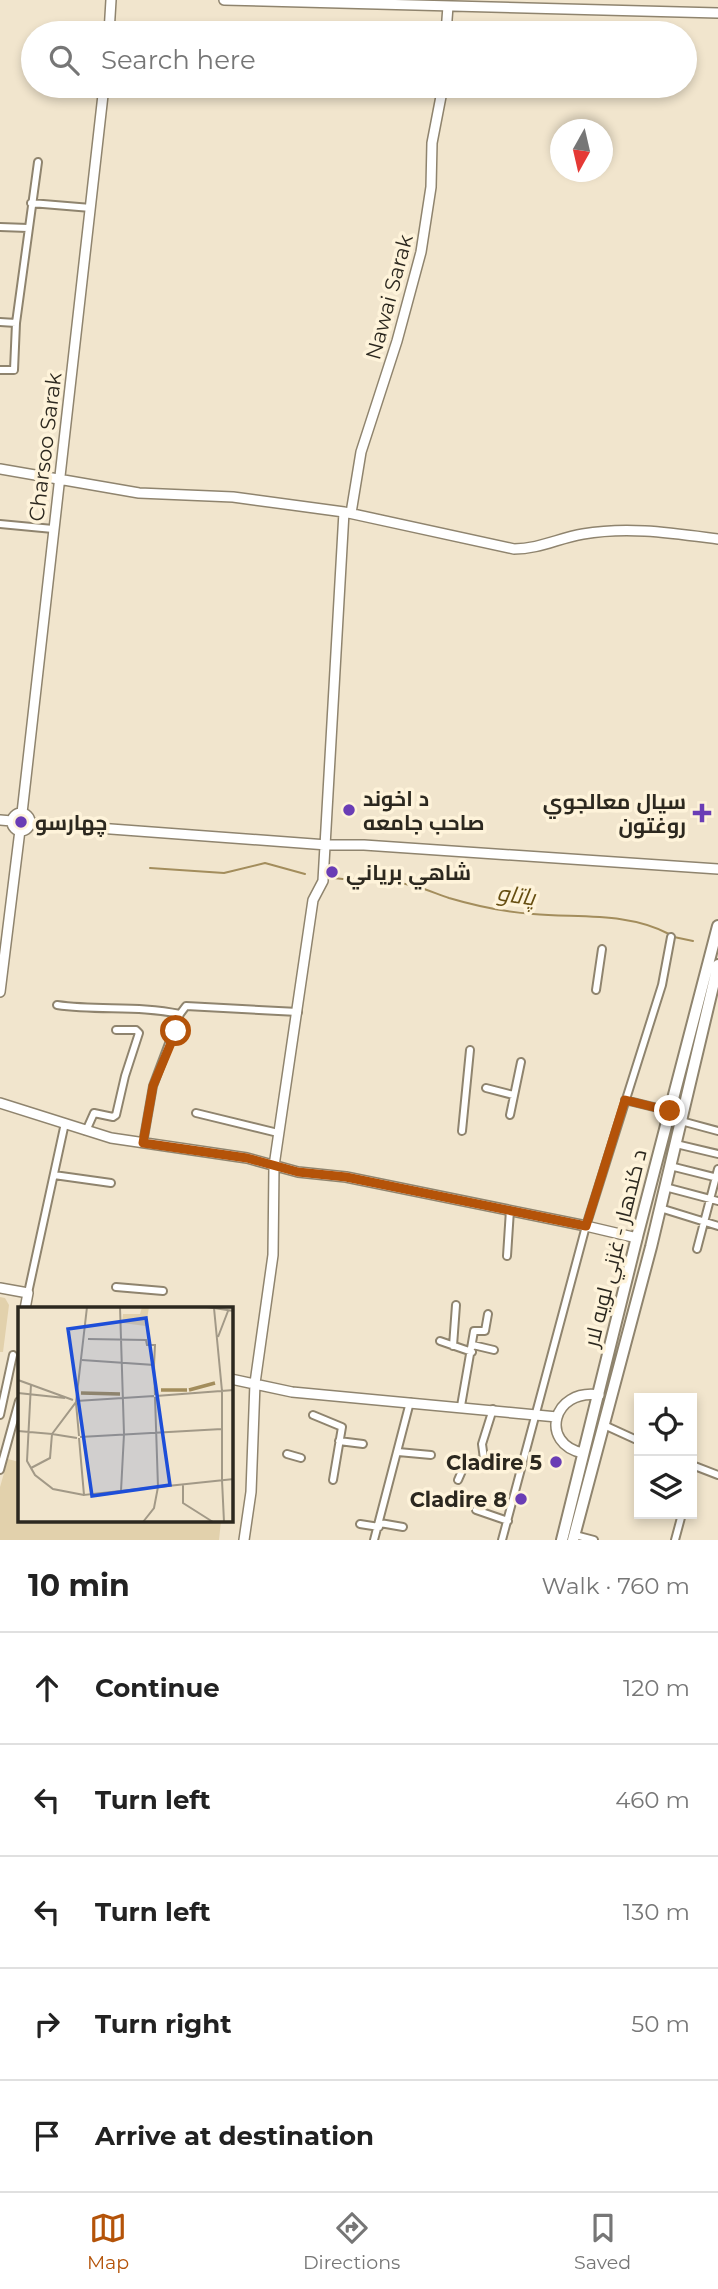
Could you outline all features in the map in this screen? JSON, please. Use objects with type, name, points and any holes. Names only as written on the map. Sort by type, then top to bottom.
[{"type":"highway","name":"د کندهار - غزني لويه لار","points":[[562,1540],[718,926]]},
{"type":"highway","name":"د کندهار - غزني لويه لار","points":[[574,1537],[660,1208],[718,965]]},
{"type":"street","points":[[110,21],[111,0]]},
{"type":"street","points":[[224,0],[718,13]]},
{"type":"street","points":[[447,21],[448,6]]},
{"type":"street","name":"Charsoo Sarak","points":[[22,813],[103,98]]},
{"type":"street","name":"Nawai Sarak","points":[[244,1540],[251,1492],[255,1383],[273,1255],[274,1166],[313,900],[323,881],[327,845],[332,704],[347,513],[361,452],[397,341],[421,252],[431,187],[432,144],[441,98]]},
{"type":"street","points":[[0,370],[14,370],[16,323],[38,162]]},
{"type":"street","points":[[31,203],[91,208]]},
{"type":"street","points":[[0,227],[28,228]]},
{"type":"street","points":[[0,322],[16,323]]},
{"type":"street","points":[[0,469],[139,493],[233,497],[347,513],[514,549],[531,549],[582,534],[636,529],[718,539]]},
{"type":"street","points":[[0,524],[53,529]]},
{"type":"street","points":[[22,813],[28,816],[30,823],[27,828],[20,830],[13,826],[12,821],[15,815],[22,813]]},
{"type":"street","points":[[0,820],[12,821]]},
{"type":"street","points":[[30,823],[327,845],[365,845],[718,869]]},
{"type":"street","points":[[0,992],[20,830]]},
{"type":"street","points":[[502,1540],[586,1226],[662,985],[671,937]]},
{"type":"street","points":[[596,990],[602,948]]},
{"type":"street","points":[[57,1005],[101,1009],[143,1007],[180,1014]]},
{"type":"street","points":[[143,1143],[153,1086],[180,1014],[186,1006],[298,1012]]},
{"type":"street","points":[[86,1131],[94,1113],[113,1117],[116,1115],[139,1033],[136,1030],[116,1030]]},
{"type":"street","points":[[463,1131],[470,1050]]},
{"type":"street","points":[[510,1115],[521,1062]]},
{"type":"street","points":[[486,1088],[513,1095]]},
{"type":"street","points":[[625,1100],[670,1111]]},
{"type":"street","points":[[0,1103],[111,1138],[247,1158],[298,1172],[346,1177],[637,1238]]},
{"type":"street","points":[[196,1113],[278,1133]]},
{"type":"street","points":[[681,1121],[718,1131]]},
{"type":"street","points":[[25,1307],[65,1123]]},
{"type":"street","points":[[676,1144],[718,1154]]},
{"type":"street","points":[[670,1166],[717,1177]]},
{"type":"street","points":[[697,1250],[714,1200],[718,1169]]},
{"type":"street","points":[[54,1175],[110,1183]]},
{"type":"street","points":[[665,1187],[714,1200]]},
{"type":"street","points":[[660,1208],[718,1226]]},
{"type":"street","points":[[507,1256],[510,1210]]},
{"type":"street","points":[[116,1287],[163,1291]]},
{"type":"street","points":[[0,1288],[28,1293]]},
{"type":"street","points":[[453,1346],[456,1305]]},
{"type":"street","points":[[461,1406],[474,1331],[485,1331],[488,1314]]},
{"type":"street","points":[[440,1342],[472,1349],[494,1350]]},
{"type":"street","points":[[0,1415],[13,1355]]},
{"type":"street","points":[[233,1379],[292,1392],[557,1417]]},
{"type":"street","points":[[583,1453],[573,1451],[565,1445],[556,1427],[557,1417],[566,1402],[573,1397],[581,1394],[599,1395]]},
{"type":"street","points":[[374,1540],[410,1402]]},
{"type":"street","points":[[0,1471],[18,1405]]},
{"type":"street","points":[[458,1480],[465,1464],[484,1459],[482,1444],[493,1409]]},
{"type":"street","points":[[313,1415],[341,1425],[333,1479]]},
{"type":"street","points":[[604,1425],[634,1439]]},
{"type":"street","points":[[339,1441],[363,1444]]},
{"type":"street","points":[[398,1452],[431,1455]]},
{"type":"street","points":[[287,1454],[301,1458]]},
{"type":"street","points":[[697,1467],[718,1475]]},
{"type":"street","points":[[477,1510],[508,1521]]},
{"type":"street","points":[[675,1540],[681,1519]]},
{"type":"street","points":[[360,1524],[403,1527]]},
{"type":"street","points":[[574,1537],[594,1540]]},
{"type":"shaded area","points":[[0,1297],[5,1298],[9,1305],[3,1352],[0,1352]]},
{"type":"shaded area","points":[[8,1459],[18,1462],[18,1522],[221,1522],[219,1540],[0,1540],[0,1487]]},
{"type":"waterway","points":[[150,868],[224,873],[265,863],[305,874]]},
{"type":"waterway","name":"پاتاو","points":[[334,878],[404,884],[459,901],[512,912],[620,919],[637,922],[669,934]]},
{"type":"waterway","name":"پاتاو","points":[[674,937],[693,941]]},
{"type":"place","name":"د اخوند صاحب جامعه","points":[[349,810]]},
{"type":"place","name":"سيال معالجوي روغتون","points":[[702,813]]},
{"type":"place","name":"چهارسو","points":[[21,822]]},
{"type":"place","name":"شاهي برياني","points":[[332,872]]},
{"type":"place","name":"Cladire 5","points":[[556,1462]]},
{"type":"place","name":"Cladire 8","points":[[521,1499]]},
{"type":"route","points":[[176,1031],[170,1039],[153,1086],[143,1143],[247,1158],[298,1172],[346,1177],[586,1226],[625,1100],[670,1111]]}]
